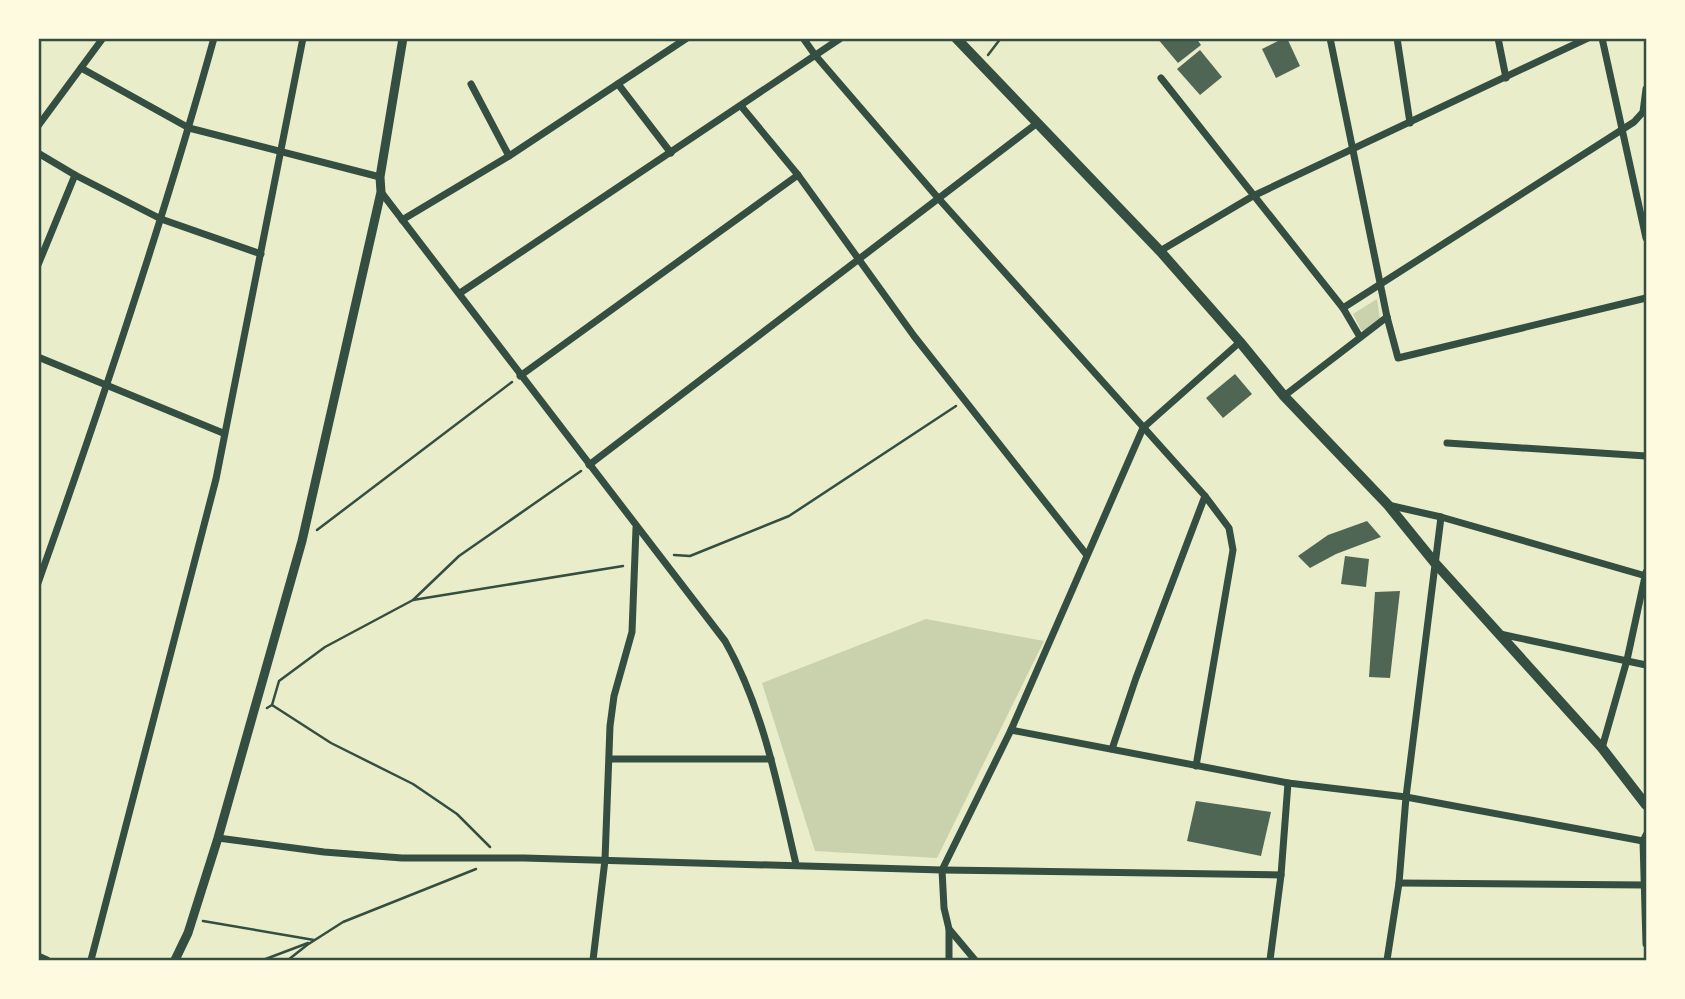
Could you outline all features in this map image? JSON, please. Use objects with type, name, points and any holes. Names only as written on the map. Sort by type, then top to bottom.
[{"type":"main road","points":[[957,38],[1036,124],[1160,251],[1241,341],[1284,396],[1388,505],[1434,563],[1602,748],[1645,800]]},
{"type":"street","points":[[38,126],[103,38]]},
{"type":"street","points":[[38,583],[108,385],[189,128],[214,38]]},
{"type":"street","points":[[90,961],[216,479],[303,38]]},
{"type":"street","points":[[176,961],[218,838],[302,541],[381,192],[380,177],[403,38]]},
{"type":"street","points":[[402,220],[509,156],[687,38]]},
{"type":"street","points":[[803,38],[939,199],[1205,496],[1229,528],[1233,550],[1196,766]]},
{"type":"street","points":[[460,293],[841,38]]},
{"type":"street","points":[[1330,38],[1380,285],[1398,358],[1647,298]]},
{"type":"street","points":[[1396,38],[1410,123]]},
{"type":"street","points":[[1498,38],[1506,78]]},
{"type":"street","points":[[1160,251],[1253,196],[1588,38]]},
{"type":"street","points":[[1602,38],[1647,238]]},
{"type":"street","points":[[81,68],[189,128],[380,177]]},
{"type":"street","points":[[1161,78],[1343,308],[1360,337]]},
{"type":"street","points":[[471,84],[509,156]]},
{"type":"street","points":[[618,84],[671,153]]},
{"type":"street","points":[[1343,308],[1634,122],[1643,112],[1647,89]]},
{"type":"street","points":[[741,106],[798,175],[858,261],[1086,554]]},
{"type":"street","points":[[589,465],[1036,124]]},
{"type":"street","points":[[38,153],[161,219],[261,254]]},
{"type":"street","points":[[38,265],[75,175]]},
{"type":"street","points":[[520,376],[798,175]]},
{"type":"street","points":[[381,192],[725,641],[753,700],[771,759],[796,864]]},
{"type":"street","points":[[1284,396],[1387,317]]},
{"type":"street","points":[[949,961],[949,929],[944,908],[942,870],[1011,730],[1143,428],[1241,341]]},
{"type":"street","points":[[38,357],[223,433]]},
{"type":"street","points":[[1447,443],[1647,456]]},
{"type":"street","points":[[1112,748],[1205,496]]},
{"type":"street","points":[[1388,505],[1441,517],[1646,574],[1627,660],[1602,748]]},
{"type":"street","points":[[1387,961],[1399,883],[1406,797],[1441,517]]},
{"type":"street","points":[[593,961],[605,860],[612,706],[632,632],[636,527]]},
{"type":"street","points":[[1498,634],[1647,664]]},
{"type":"street","points":[[1011,730],[1288,783],[1406,797],[1645,838],[1647,944]]},
{"type":"street","points":[[610,759],[771,759]]},
{"type":"street","points":[[1270,961],[1281,875],[1288,783]]},
{"type":"street","points":[[218,838],[324,852],[402,858],[1281,875]]},
{"type":"street","points":[[1399,883],[1645,885]]},
{"type":"street","points":[[949,929],[975,961]]},
{"type":"street","points":[[38,956],[47,961]]},
{"type":"path","points":[[980,65],[1002,38]]},
{"type":"path","points":[[302,541],[520,376]]},
{"type":"path","points":[[659,555],[690,555],[789,516],[964,400]]},
{"type":"path","points":[[255,713],[272,705],[279,681],[325,648],[413,600],[459,556],[589,465]]},
{"type":"path","points":[[413,600],[635,564]]},
{"type":"path","points":[[272,705],[331,743],[413,784],[457,814],[488,847],[500,850]]},
{"type":"path","points":[[288,961],[343,922],[478,868]]},
{"type":"path","points":[[192,919],[314,940]]},
{"type":"path","points":[[262,961],[314,940]]},
{"type":"green space","points":[[1377,299],[1380,319],[1364,331],[1361,330],[1353,314]]},
{"type":"green space","points":[[926,619],[1044,641],[937,858],[815,851],[762,683]]},
{"type":"building","points":[[1157,38],[1196,38],[1201,45],[1178,63]]},
{"type":"building","points":[[1287,38],[1300,66],[1276,78],[1262,49]]},
{"type":"building","points":[[1200,50],[1222,77],[1200,95],[1177,69]]},
{"type":"building","points":[[1235,374],[1252,394],[1223,418],[1206,398]]},
{"type":"building","points":[[1367,521],[1381,537],[1336,554],[1310,568],[1298,556],[1328,535]]},
{"type":"building","points":[[1345,556],[1369,559],[1366,587],[1341,584]]},
{"type":"building","points":[[1400,591],[1390,678],[1369,677],[1375,592]]},
{"type":"building","points":[[1196,801],[1271,812],[1261,856],[1187,841]]}]
